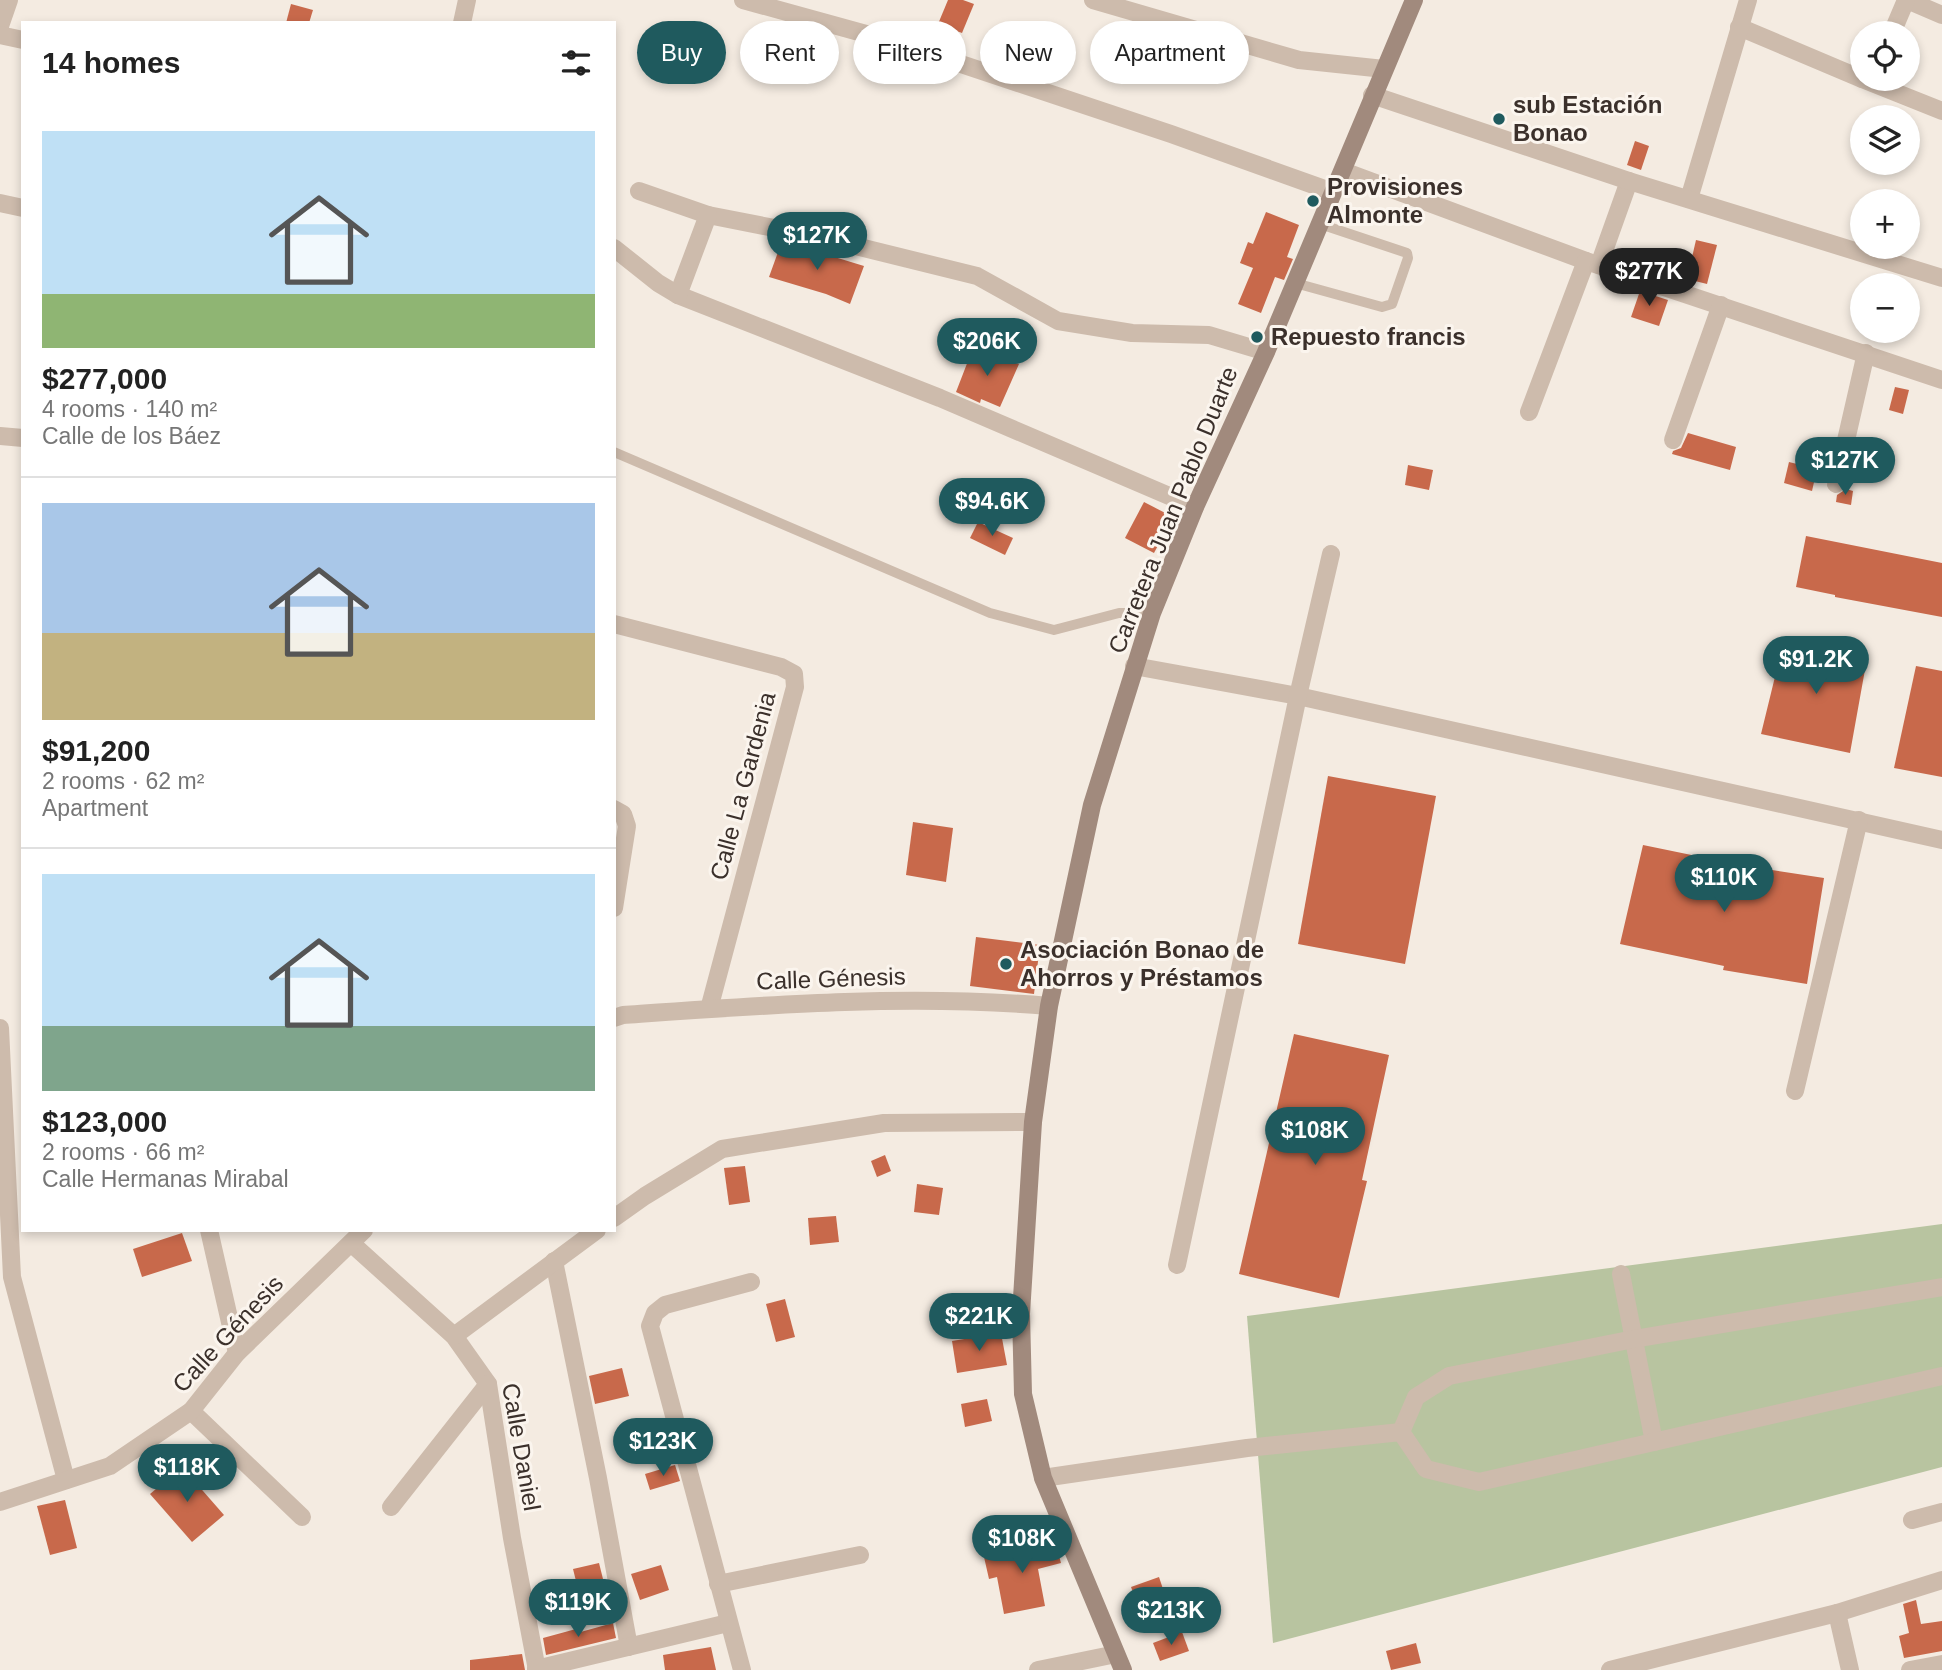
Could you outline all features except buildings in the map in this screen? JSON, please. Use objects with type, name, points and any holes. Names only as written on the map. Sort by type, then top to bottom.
[{"type":"main road","name":"Carretera Juan Pablo Duarte","points":[[1119,1662],[1043,1478],[1023,1394],[1021,1328],[1033,1122],[1049,1006],[1092,804],[1152,613],[1195,507],[1266,352],[1414,0]]},
{"type":"street","points":[[0,26],[9,0]]},
{"type":"street","points":[[462,21],[467,0]]},
{"type":"street","points":[[743,0],[895,42],[1171,134],[1334,192]]},
{"type":"street","points":[[1093,0],[1299,60],[1384,69]]},
{"type":"street","points":[[1689,199],[1748,0]]},
{"type":"street","points":[[1897,21],[1906,0],[1942,15]]},
{"type":"street","points":[[1739,27],[1850,73]]},
{"type":"street","points":[[0,35],[21,40]]},
{"type":"street","points":[[1894,91],[1942,111]]},
{"type":"street","points":[[1372,95],[1629,181],[1942,278]]},
{"type":"street","points":[[1343,171],[1593,263],[1942,380]]},
{"type":"street","points":[[1528,412],[1629,181]]},
{"type":"street","points":[[639,191],[708,215],[815,236],[977,276],[1058,321],[1132,333],[1209,335],[1266,352]]},
{"type":"street","points":[[0,203],[21,208]]},
{"type":"street","points":[[678,295],[708,215]]},
{"type":"street","points":[[616,250],[658,284],[678,295],[940,398],[1195,507]]},
{"type":"street","points":[[1673,440],[1721,305]]},
{"type":"street","points":[[1836,484],[1866,353]]},
{"type":"street","points":[[0,436],[21,438]]},
{"type":"street","points":[[1177,1265],[1298,696],[1331,554]]},
{"type":"street","name":"Calle La Gardenia","points":[[616,625],[781,667],[794,674],[795,687],[709,1009]]},
{"type":"street","points":[[1134,666],[1298,696],[1942,840]]},
{"type":"street","points":[[616,810],[623,814],[626,827],[616,894]]},
{"type":"street","points":[[1795,1091],[1859,820]]},
{"type":"street","name":"Calle Génesis","points":[[617,1014],[832,1001],[985,1000],[1049,1006]]},
{"type":"street","points":[[0,1028],[12,1277],[66,1480]]},
{"type":"street","points":[[616,1217],[722,1149],[884,1123],[1033,1122]]},
{"type":"street","points":[[209,1232],[237,1353]]},
{"type":"street","points":[[454,1336],[594,1232]]},
{"type":"street","name":"Calle Génesis","points":[[0,1502],[110,1466],[191,1410],[237,1353],[357,1237]]},
{"type":"street","name":"Calle Daniel","points":[[357,1237],[454,1336],[488,1384],[536,1670]]},
{"type":"street","points":[[554,1261],[629,1647]]},
{"type":"street","points":[[1621,1275],[1654,1442]]},
{"type":"street","points":[[742,1670],[650,1326],[655,1312],[665,1306],[751,1282]]},
{"type":"street","points":[[1401,1432],[1416,1397],[1449,1376],[1634,1339],[1942,1287]]},
{"type":"street","points":[[1401,1432],[1426,1469],[1479,1482],[1942,1376]]},
{"type":"street","points":[[391,1507],[488,1384]]},
{"type":"street","points":[[191,1410],[302,1517]]},
{"type":"street","points":[[1043,1478],[1247,1448],[1401,1432]]},
{"type":"street","points":[[1912,1520],[1942,1512]]},
{"type":"street","points":[[718,1584],[859,1555]]},
{"type":"street","points":[[1610,1670],[1837,1613],[1942,1580]]},
{"type":"street","points":[[1837,1613],[1850,1670]]},
{"type":"street","points":[[536,1670],[728,1623]]},
{"type":"street","points":[[1038,1670],[1119,1662]]},
{"type":"street","points":[[1910,1670],[1942,1664]]},
{"type":"lane","points":[[1294,283],[1382,307],[1392,304],[1408,258],[1407,253],[1320,224]]},
{"type":"lane","points":[[616,453],[990,613],[1054,630],[1119,613],[1152,613]]},
{"type":"green space","points":[[1942,1224],[1942,1467],[1273,1643],[1247,1316]]},
{"type":"place","name":"sub Estación Bonao","points":[[1499,119]]},
{"type":"place","name":"Provisiones Almonte","points":[[1313,201]]},
{"type":"place","name":"Repuesto francis","points":[[1257,337]]},
{"type":"place","name":"Asociación Bonao de Ahorros y Préstamos","points":[[1006,964]]}]
